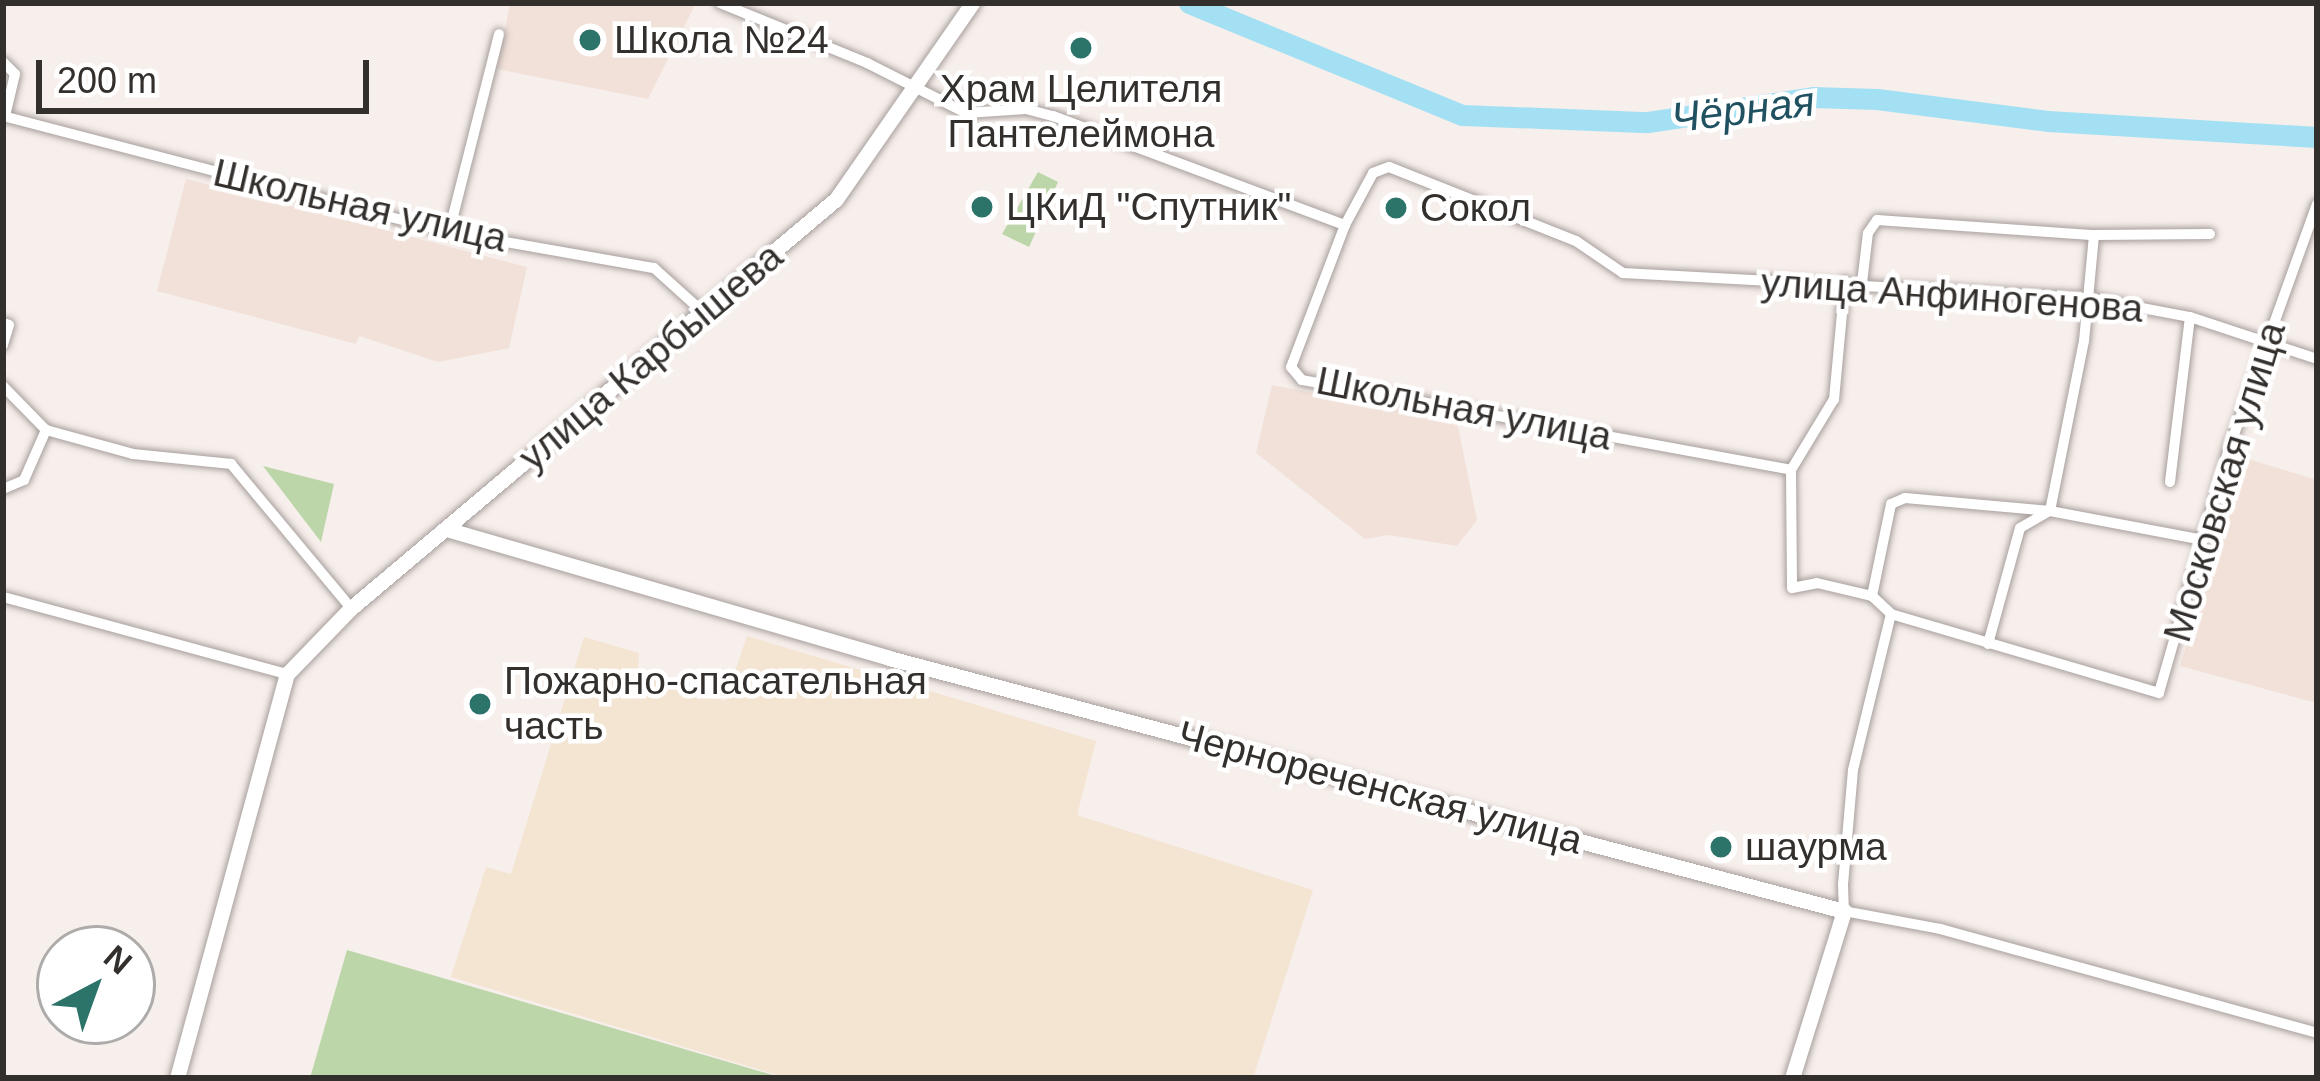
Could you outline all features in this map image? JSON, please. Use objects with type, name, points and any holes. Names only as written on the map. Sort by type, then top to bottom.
[{"type":"main road","name":"улица Карбышева","points":[[287,674],[351,608],[836,199],[972,3]]},
{"type":"main road","name":"Чернореченская улица","points":[[446,530],[889,658],[1844,911]]},
{"type":"main road","points":[[177,1078],[287,674]]},
{"type":"main road","points":[[1792,1078],[1844,911]]},
{"type":"street","points":[[720,3],[917,87],[966,113],[1026,109],[1053,116],[1345,225]]},
{"type":"street","points":[[449,232],[499,34]]},
{"type":"street","points":[[3,62],[15,74],[4,116]]},
{"type":"street","name":"Школьная улица","points":[[4,116],[449,232],[654,268],[704,314]]},
{"type":"street","name":"улица Анфиногенова","points":[[1345,225],[1372,173],[1389,167],[1576,242],[1579,251],[1610,268],[1636,274],[1845,281],[2089,298],[2190,317],[2317,359]]},
{"type":"street","name":"Московская улица","points":[[1988,644],[2159,693],[2267,340],[2317,204]]},
{"type":"street","points":[[1862,283],[1868,233],[1877,220],[2094,235],[2210,234]]},
{"type":"street","name":"Школьная улица","points":[[1345,225],[1291,367],[1302,380],[1791,470]]},
{"type":"street","points":[[2050,511],[2089,298],[2094,235]]},
{"type":"street","points":[[1845,281],[1834,400],[1791,470],[1792,588],[1817,583],[1872,596],[1891,614],[1988,644],[2020,528],[2050,511]]},
{"type":"street","points":[[2170,482],[2190,317]]},
{"type":"street","points":[[3,323],[9,325],[3,345]]},
{"type":"street","points":[[3,386],[46,430],[133,454],[231,464],[351,608]]},
{"type":"street","points":[[3,490],[24,480],[46,430]]},
{"type":"street","points":[[1872,596],[1891,504],[1905,498],[2050,511],[2203,540]]},
{"type":"street","points":[[1996,508],[2020,528]]},
{"type":"street","points":[[3,597],[287,674]]},
{"type":"street","points":[[1844,911],[1852,770],[1891,614]]},
{"type":"street","name":"Чернореченская улица","points":[[1844,911],[1940,929],[2317,1033]]},
{"type":"shaded area","name":"Школа №24","points":[[510,3],[696,3],[648,99],[497,69]]},
{"type":"shaded area","points":[[186,179],[527,267],[509,348],[438,362],[359,336],[356,344],[157,291]]},
{"type":"shaded area","points":[[1272,385],[1457,422],[1477,520],[1457,546],[1389,535],[1365,539],[1256,453]]},
{"type":"shaded area","points":[[2245,458],[2317,480],[2317,703],[2180,666]]},
{"type":"shaded area","points":[[747,636],[1096,741],[1077,815],[1313,890],[1253,1078],[787,1078],[451,977],[486,867],[511,874],[584,637],[639,653],[638,670],[725,701]]},
{"type":"green space","points":[[1038,172],[1058,182],[1029,247],[1002,234]]},
{"type":"green space","points":[[263,466],[334,484],[321,542]]},
{"type":"green space","points":[[347,950],[783,1078],[310,1078]]},
{"type":"waterway","name":"Чёрная","points":[[1189,3],[1462,115],[1648,122],[1813,97],[1877,99],[2048,121],[2317,137]]},
{"type":"place","name":"Школа №24","points":[[590,40]]},
{"type":"place","name":"Храм Целителя Пантелеймона","points":[[1081,48]]},
{"type":"place","name":"ЦКиД \"Спутник\"","points":[[982,207]]},
{"type":"place","name":"Сокол","points":[[1396,208]]},
{"type":"place","name":"Пожарно-спасательная часть","points":[[480,704]]},
{"type":"place","name":"шаурма","points":[[1721,847]]}]
